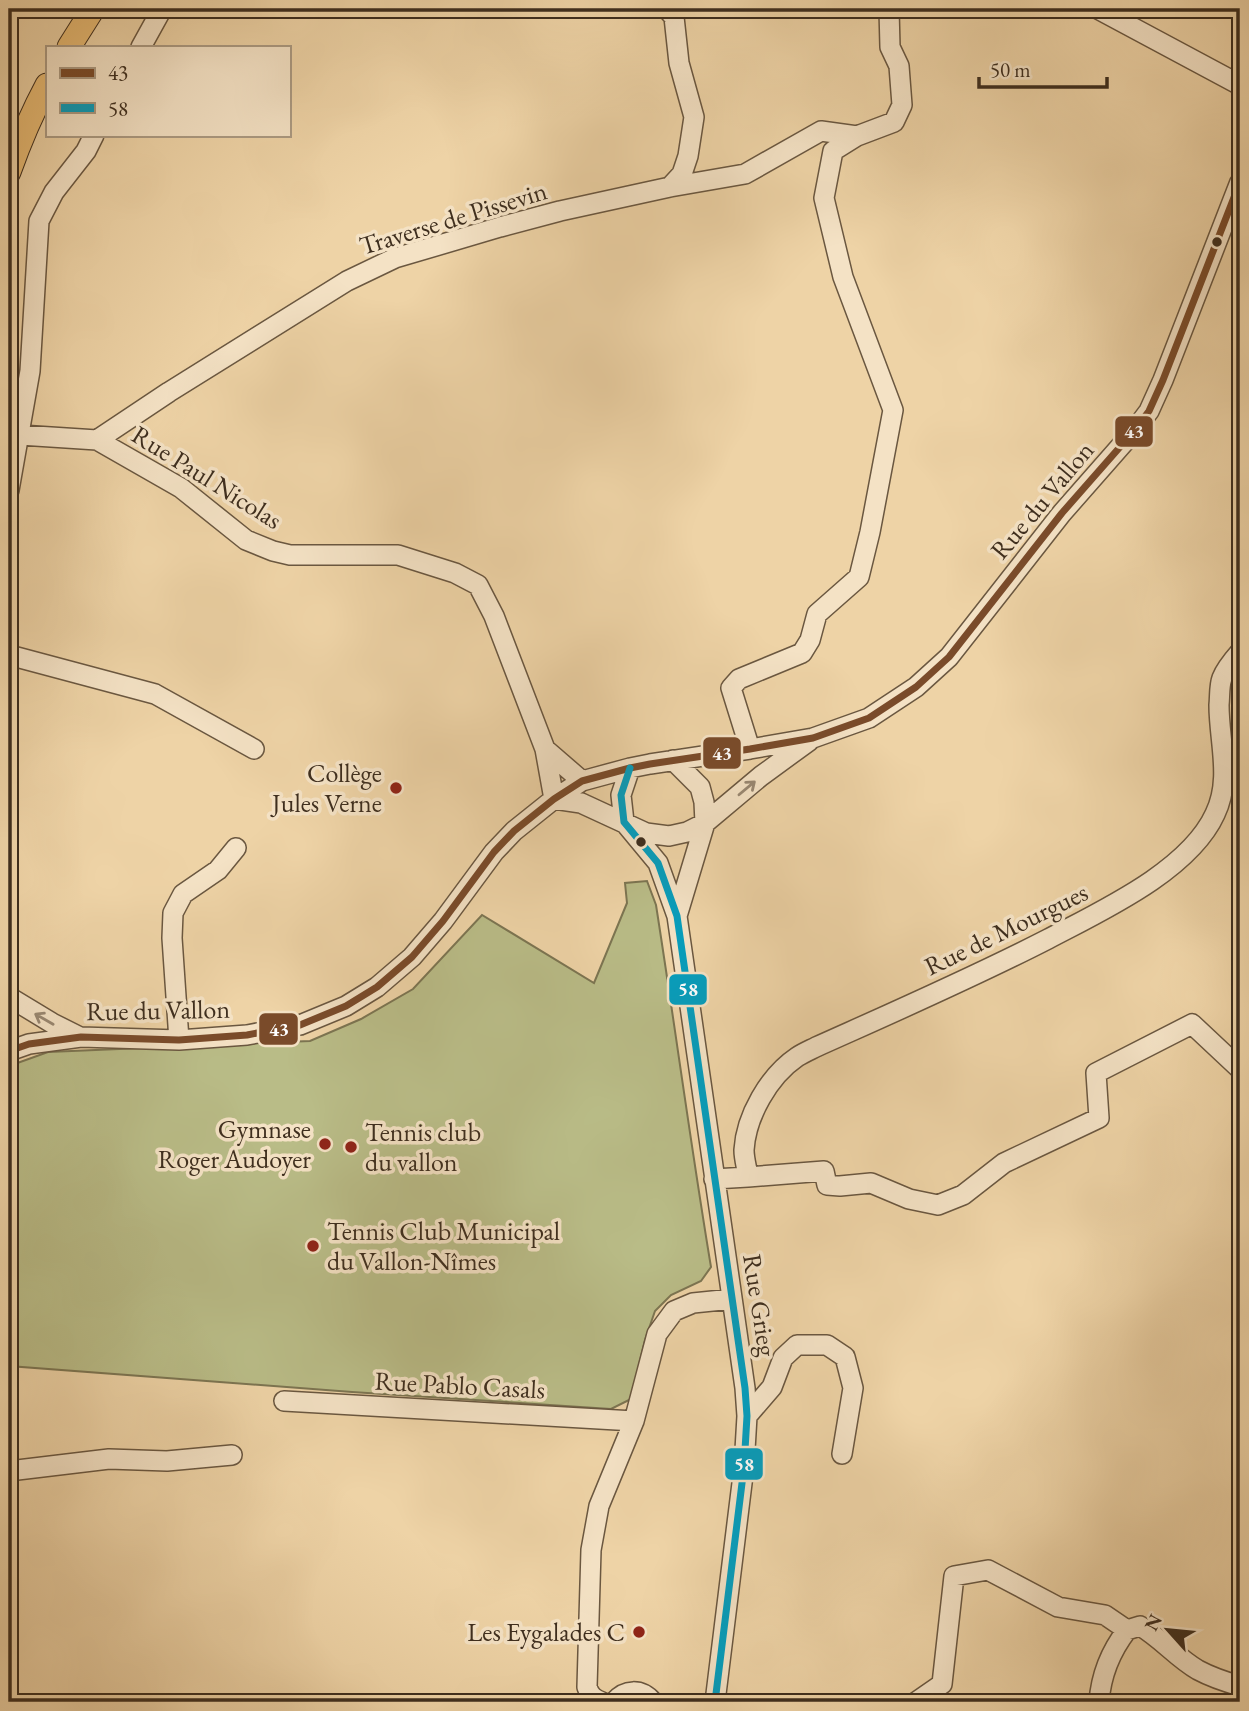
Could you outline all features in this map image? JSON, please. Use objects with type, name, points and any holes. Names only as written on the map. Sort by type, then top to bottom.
[{"type":"main road","points":[[70,46],[93,9]]},
{"type":"main road","points":[[9,172],[20,139],[46,87]]},
{"type":"street","points":[[142,46],[162,9]]},
{"type":"street","points":[[667,9],[674,17],[679,63],[694,117],[688,156],[682,174],[670,187]]},
{"type":"street","points":[[750,749],[731,688],[739,679],[802,653],[810,640],[817,614],[859,577],[870,533],[893,410],[843,277],[824,198],[833,150],[857,136],[894,122],[902,105],[899,66],[890,47],[889,9]]},
{"type":"street","points":[[1098,9],[1240,85]]},
{"type":"street","name":"Traverse de Pissevin","points":[[97,440],[347,281],[395,258],[560,211],[745,174],[821,131],[857,136]]},
{"type":"street","points":[[9,490],[30,371],[39,221],[54,192],[86,151],[94,136]]},
{"type":"street","name":"Rue du Vallon","points":[[9,1051],[29,1044],[81,1037],[179,1040],[247,1035],[300,1024],[346,1006],[377,986],[412,957],[443,921],[494,852],[514,831],[582,781],[630,768],[813,738],[869,718],[916,687],[949,657],[1062,513],[1149,411],[1240,181]]},
{"type":"street","name":"Rue Paul Nicolas","points":[[20,435],[97,440],[181,488],[246,540],[273,551],[290,555],[398,555],[455,572],[478,585],[494,616],[545,749],[554,799]]},
{"type":"street","name":"Rue de Mourgues","points":[[748,1177],[744,1152],[747,1128],[755,1107],[780,1072],[796,1058],[817,1046],[986,971],[1122,900],[1156,878],[1197,842],[1210,826],[1222,796],[1224,779],[1219,717],[1220,691],[1227,667],[1240,652]]},
{"type":"street","points":[[9,655],[155,694],[254,749]]},
{"type":"street","name":"Rue du Vallon","points":[[554,799],[580,803],[646,833],[669,836],[687,832],[705,823],[761,776],[813,738]]},
{"type":"street","name":"Rue Paul Nicolas","points":[[545,749],[582,781]]},
{"type":"street","name":"Rue Grieg","points":[[673,760],[700,787],[705,823],[677,916]]},
{"type":"street","points":[[624,822],[621,795],[630,768]]},
{"type":"street","name":"Rue Grieg","points":[[624,822],[658,863],[677,916],[738,1332],[747,1416],[743,1479],[715,1702]]},
{"type":"street","points":[[179,1040],[172,938],[173,913],[183,894],[218,870],[236,848]]},
{"type":"street","points":[[9,998],[81,1037]]},
{"type":"street","points":[[714,1179],[824,1171],[827,1185],[871,1183],[909,1199],[938,1205],[963,1195],[1004,1163],[1099,1118],[1097,1073],[1192,1024],[1240,1069]]},
{"type":"street","points":[[602,1702],[589,1694],[587,1687],[591,1550],[599,1506],[634,1421],[657,1334],[674,1311],[693,1303],[732,1299]]},
{"type":"street","points":[[747,1416],[772,1387],[783,1358],[797,1345],[827,1345],[845,1357],[853,1388],[842,1454]]},
{"type":"street","name":"Rue Pablo Casals","points":[[284,1401],[634,1421]]},
{"type":"street","points":[[9,1471],[109,1459],[167,1461],[232,1455]]},
{"type":"street","points":[[916,1702],[942,1684],[954,1576],[988,1570],[1058,1607],[1105,1615],[1127,1630]]},
{"type":"street","points":[[1099,1702],[1104,1671],[1112,1652],[1127,1630],[1140,1626],[1197,1670],[1240,1686]]},
{"type":"street","points":[[614,1702],[620,1695],[634,1691],[653,1702]]},
{"type":"green space","name":"Tennis club du vallon","points":[[647,881],[656,905],[711,1267],[701,1281],[671,1295],[655,1311],[631,1399],[611,1409],[9,1366],[9,1066],[48,1052],[310,1041],[361,1019],[413,989],[482,915],[594,983],[627,903],[625,883]]},
{"type":"transit line","name":"43","points":[[9,1051],[29,1044],[81,1037],[179,1040],[247,1035],[300,1025],[346,1006],[377,987],[412,957],[443,921],[494,852],[514,831],[582,781],[650,764],[813,738],[869,718],[916,687],[949,657],[1062,513],[1149,411],[1240,182]]},
{"type":"transit line","name":"58","points":[[630,768],[621,795],[624,822],[658,863],[677,916],[745,1388],[747,1416],[744,1467],[715,1702]]},
{"type":"place","name":"Collège Jules Verne","points":[[396,788]]},
{"type":"place","name":"Gymnase Roger Audoyer","points":[[325,1144]]},
{"type":"place","name":"Tennis club du vallon","points":[[351,1147]]},
{"type":"place","name":"Tennis Club Municipal du Vallon-Nîmes","points":[[313,1246]]},
{"type":"place","name":"Les Eygalades C","points":[[639,1632]]}]
